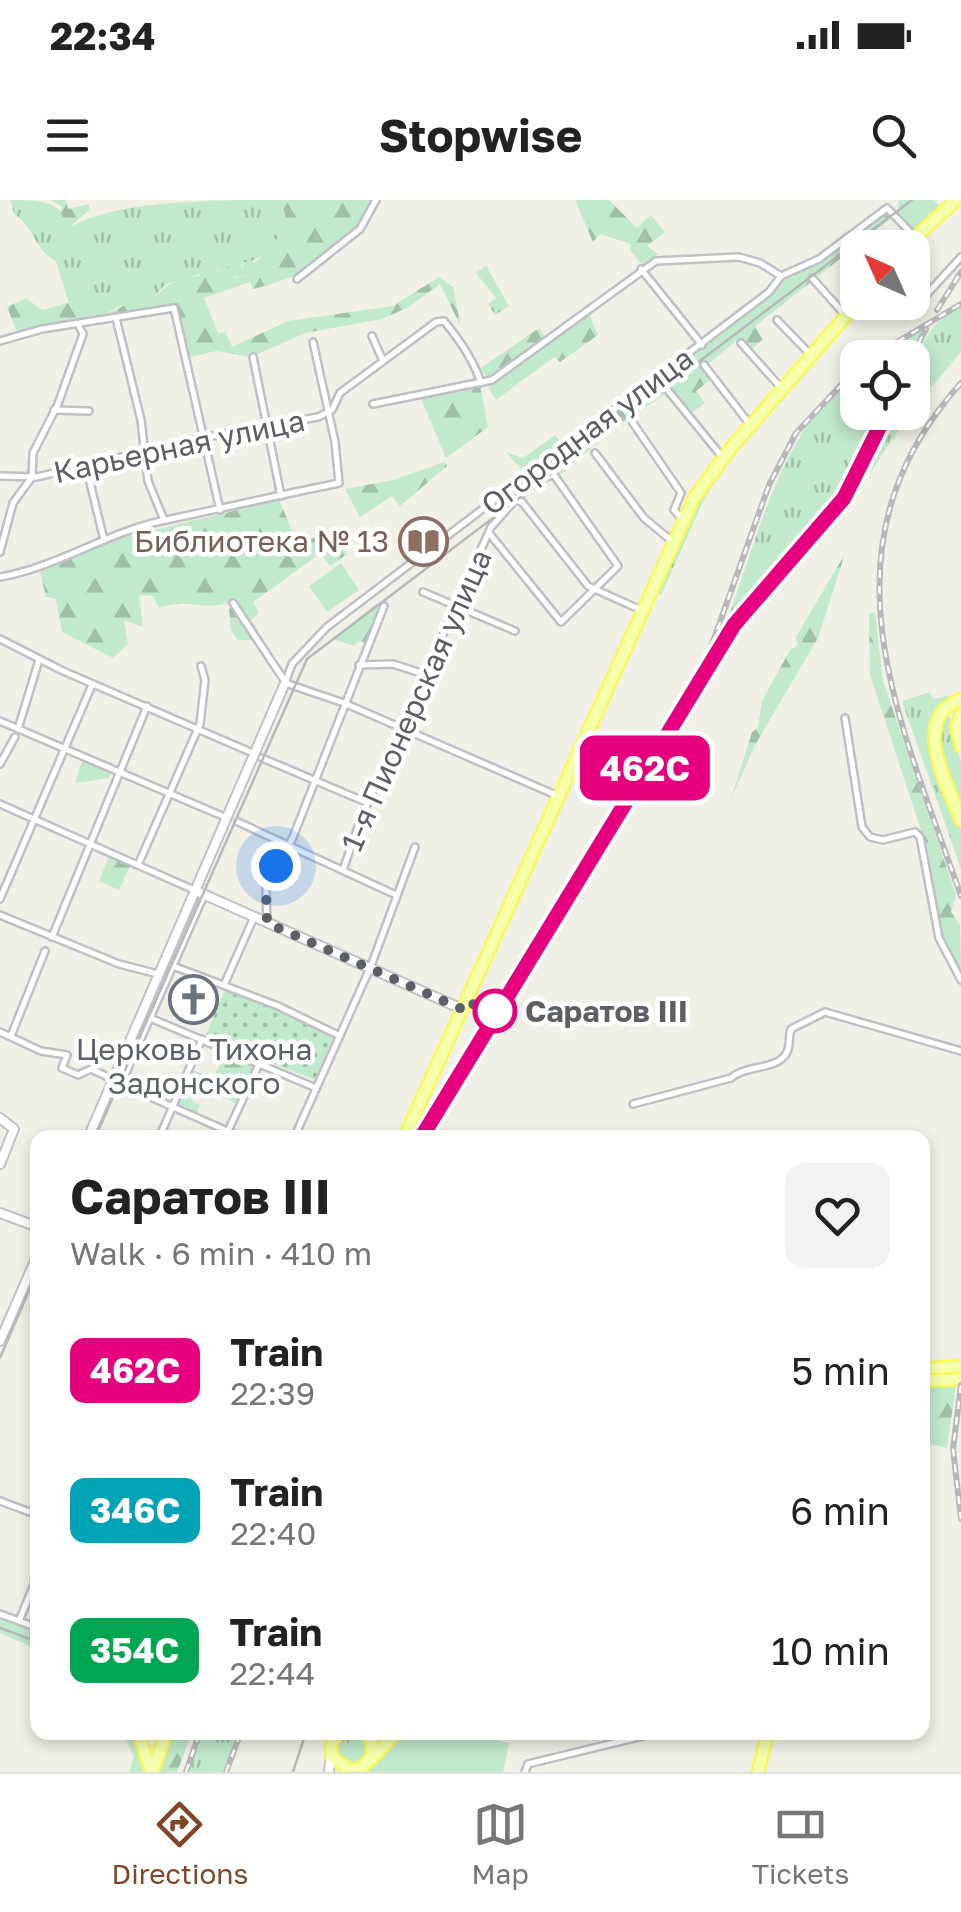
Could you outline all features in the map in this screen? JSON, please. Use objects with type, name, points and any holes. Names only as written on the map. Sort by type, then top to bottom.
[{"type":"main road","points":[[921,230],[956,200]]},
{"type":"main road","points":[[408,1130],[684,520],[722,458],[843,320]]},
{"type":"main road","points":[[961,699],[939,714],[933,731],[934,746],[961,820]]},
{"type":"main road","points":[[939,714],[950,712],[959,718],[961,746]]},
{"type":"main road","points":[[930,1369],[961,1366]]},
{"type":"main road","points":[[930,1381],[961,1379]]},
{"type":"main road","points":[[140,1740],[152,1772]]},
{"type":"main road","points":[[152,1772],[164,1740]]},
{"type":"main road","points":[[325,1740],[343,1768],[364,1766],[389,1740]]},
{"type":"main road","points":[[331,1751],[335,1740]]},
{"type":"main road","points":[[364,1766],[372,1746],[369,1740]]},
{"type":"main road","points":[[758,1772],[766,1740]]},
{"type":"street","points":[[298,279],[360,229],[376,200]]},
{"type":"street","name":"Огородная улица","points":[[857,230],[887,208],[908,230]]},
{"type":"street","name":"Огородная улица","points":[[92,1130],[117,1082],[194,890],[259,756],[292,664],[327,627],[702,345],[769,292],[781,276],[810,264],[840,242]]},
{"type":"street","points":[[930,291],[961,257]]},
{"type":"street","points":[[372,404],[482,383],[642,269],[662,260],[738,258],[760,263],[781,276]]},
{"type":"street","points":[[642,269],[702,345]]},
{"type":"street","points":[[812,278],[840,309]]},
{"type":"street","points":[[0,341],[174,308],[220,510]]},
{"type":"street","points":[[116,318],[148,481],[164,520]]},
{"type":"street","points":[[777,320],[812,355]]},
{"type":"street","name":"Карьерная улица","points":[[0,476],[32,477],[329,412],[340,393],[436,322],[444,321],[476,365],[482,383]]},
{"type":"street","points":[[0,552],[13,503],[32,477],[33,453],[84,334],[79,325]]},
{"type":"street","points":[[372,336],[382,361]]},
{"type":"street","points":[[0,577],[40,570],[104,540],[164,520],[338,483],[329,412],[313,342]]},
{"type":"street","points":[[741,342],[782,389]]},
{"type":"street","points":[[253,357],[281,496]]},
{"type":"street","points":[[704,365],[751,426]]},
{"type":"street","points":[[666,388],[722,458]]},
{"type":"street","points":[[54,410],[60,414],[88,411]]},
{"type":"street","points":[[632,423],[681,493],[674,510],[684,520]]},
{"type":"street","points":[[595,453],[644,518],[673,542]]},
{"type":"street","points":[[86,466],[104,540]]},
{"type":"street","name":"1-я Пионерская улица","points":[[344,867],[424,674],[489,533],[548,475],[554,475],[618,561],[594,590]]},
{"type":"street","points":[[502,496],[519,500],[594,590],[642,610]]},
{"type":"street","points":[[489,533],[561,622],[594,590]]},
{"type":"street","points":[[423,592],[515,631]]},
{"type":"street","points":[[233,602],[285,683],[344,703],[558,796]]},
{"type":"street","points":[[267,923],[266,889],[384,606]]},
{"type":"street","points":[[0,639],[92,684],[368,804]]},
{"type":"street","points":[[18,728],[40,659]]},
{"type":"street","points":[[278,667],[292,664]]},
{"type":"street","points":[[359,665],[394,664],[424,674]]},
{"type":"street","points":[[138,865],[198,729],[206,680],[201,666]]},
{"type":"street","points":[[0,899],[92,684]]},
{"type":"street","points":[[52,937],[147,706]]},
{"type":"street","points":[[845,718],[862,827],[870,837],[883,840],[915,832],[920,836],[940,938],[961,980]]},
{"type":"street","points":[[0,721],[227,818]]},
{"type":"street","points":[[0,764],[15,737]]},
{"type":"street","points":[[0,804],[462,1009]]},
{"type":"street","points":[[238,822],[344,867],[396,896]]},
{"type":"street","points":[[298,1130],[371,966],[415,848]]},
{"type":"street","points":[[117,1082],[204,895]]},
{"type":"street","points":[[0,915],[158,974]]},
{"type":"street","points":[[224,985],[254,917]]},
{"type":"street","points":[[11,1036],[45,951]]},
{"type":"street","points":[[172,966],[340,1036]]},
{"type":"street","points":[[633,1104],[731,1078],[738,1072],[779,1060],[789,1048],[790,1029],[825,1012],[961,1052]]},
{"type":"street","points":[[150,1018],[316,1088]]},
{"type":"street","points":[[0,1032],[40,1050],[67,1055],[62,1068],[78,1075],[91,1069],[223,1130]]},
{"type":"street","points":[[163,1130],[202,1039]]},
{"type":"street","points":[[233,1130],[260,1062]]},
{"type":"street","points":[[0,1118],[14,1128],[0,1164]]},
{"type":"street","points":[[0,1213],[30,1224]]},
{"type":"street","points":[[0,1341],[30,1272]]},
{"type":"street","points":[[0,1501],[30,1512]]},
{"type":"street","points":[[20,1621],[30,1595]]},
{"type":"street","points":[[0,1614],[30,1625]]},
{"type":"street","points":[[525,1772],[528,1764],[626,1740]]},
{"type":"street","points":[[329,1772],[331,1751]]},
{"type":"green space","points":[[10,200],[47,203],[61,211],[71,227],[114,211],[225,200],[276,200],[286,219],[284,230],[271,248],[241,265],[249,274],[236,277],[216,269],[166,284],[147,304],[119,306],[104,315],[70,307],[56,261],[43,251],[14,214]]},
{"type":"green space","points":[[51,200],[66,200],[68,209],[89,204],[89,210],[70,227],[60,213],[62,207]]},
{"type":"green space","points":[[276,200],[375,200],[351,233],[308,268],[253,289],[250,282],[204,298],[218,333],[226,332],[232,347],[288,321],[393,306],[439,277],[453,287],[461,327],[440,284],[407,308],[382,319],[305,333],[251,357],[216,351],[190,357],[178,309],[170,305],[18,334],[7,307],[26,298],[42,310],[67,303],[104,315],[134,301],[147,304],[177,280],[199,276],[204,266],[222,272],[229,266],[234,278],[246,276],[242,262],[256,262],[281,233],[285,216]]},
{"type":"green space","points":[[575,200],[609,200],[637,228],[651,215],[665,232],[647,246],[658,254],[643,266],[630,250],[631,244],[600,234],[593,242]]},
{"type":"green space","points":[[899,200],[934,200],[940,207],[914,229],[897,214]]},
{"type":"green space","points":[[889,212],[893,217],[877,230],[862,230]]},
{"type":"green space","points":[[840,244],[840,259],[755,326],[763,339],[748,353],[737,340],[708,364],[716,375],[696,391],[705,403],[690,414],[666,393],[611,431],[558,477],[547,473],[519,496],[511,494],[784,281]]},
{"type":"green space","points":[[486,266],[509,306],[495,315],[488,304],[496,298],[476,273]]},
{"type":"green space","points":[[961,306],[961,352],[930,389],[930,340],[925,340],[947,315]]},
{"type":"green space","points":[[589,313],[598,335],[560,362],[554,357],[496,400],[488,387]]},
{"type":"green space","points":[[927,323],[918,340],[900,340]]},
{"type":"green space","points":[[539,328],[545,337],[487,378],[481,368]]},
{"type":"green space","points":[[480,385],[488,427],[446,458],[420,396]]},
{"type":"green space","points":[[840,387],[840,430],[875,430],[841,496],[754,593],[714,651],[769,501],[803,431]]},
{"type":"green space","points":[[593,421],[526,474],[506,452],[523,458],[555,435],[562,443]]},
{"type":"green space","points":[[887,430],[899,430],[870,473]]},
{"type":"green space","points":[[748,436],[706,495],[661,595],[654,593],[701,494]]},
{"type":"green space","points":[[445,462],[447,466],[400,506],[392,496],[360,517],[345,489],[393,480]]},
{"type":"green space","points":[[279,500],[298,543],[317,537],[333,539],[347,554],[330,566],[321,553],[253,602],[259,613],[251,620],[258,630],[255,640],[238,640],[231,630],[229,609],[237,604],[237,598],[218,605],[159,608],[152,595],[139,596],[143,627],[124,620],[128,644],[113,658],[62,632],[56,599],[46,597],[40,572],[108,541]]},
{"type":"green space","points":[[845,554],[818,638],[755,745],[731,799],[752,732],[758,728],[762,701],[790,650],[798,646],[796,637]]},
{"type":"green space","points":[[341,563],[359,590],[327,612],[309,586]]},
{"type":"green space","points":[[376,604],[382,608],[367,643],[358,641],[354,646],[333,639]]},
{"type":"green space","points":[[869,613],[875,613],[883,681],[956,895],[951,912],[960,925],[961,974],[941,935],[930,893],[929,854],[870,675]]},
{"type":"green space","points":[[930,692],[933,699],[952,695],[937,709],[931,724],[931,741],[961,830],[961,869],[902,701]]},
{"type":"green space","points":[[945,715],[950,718],[952,739],[961,761],[961,812],[937,744]]},
{"type":"green space","points":[[82,761],[111,771],[109,778],[75,783]]},
{"type":"green space","points":[[110,854],[131,864],[119,890],[99,881]]},
{"type":"green space","points":[[225,989],[334,1035],[315,1080],[205,1037]]},
{"type":"green space","points":[[226,1051],[255,1065],[238,1104],[207,1091]]},
{"type":"green space","points":[[190,1069],[203,1074],[192,1101],[200,1105],[197,1114],[175,1102]]},
{"type":"green space","points":[[930,1384],[956,1384],[947,1448],[930,1444]]},
{"type":"green space","points":[[0,1617],[30,1628],[30,1646],[0,1633]]},
{"type":"green space","points":[[126,1740],[136,1740],[147,1772],[129,1772],[134,1757]]},
{"type":"green space","points":[[170,1740],[189,1740],[177,1772],[159,1772]]},
{"type":"green space","points":[[200,1740],[235,1740],[223,1772],[189,1772]]},
{"type":"green space","points":[[340,1740],[366,1743],[366,1755],[358,1763],[346,1763],[338,1755]]},
{"type":"green space","points":[[394,1740],[509,1743],[503,1772],[363,1772]]},
{"type":"tram line","points":[[99,1130],[307,659],[912,200]]},
{"type":"tram line","points":[[0,1358],[30,1289]]},
{"type":"tram line","points":[[0,1628],[30,1639]]},
{"type":"tram line","points":[[293,1772],[303,1740]]},
{"type":"railway","points":[[937,310],[961,272]]},
{"type":"railway","points":[[900,340],[961,304]]},
{"type":"railway","points":[[920,340],[926,329]]},
{"type":"railway","points":[[961,383],[916,445],[890,508],[880,571],[883,635],[895,699],[961,896]]},
{"type":"railway","points":[[420,1130],[706,661],[769,485],[796,433],[840,386]]},
{"type":"railway","points":[[726,638],[756,595],[844,498],[878,430]]},
{"type":"railway","points":[[961,1385],[953,1449],[961,1519]]},
{"type":"railway","points":[[186,1772],[197,1740]]},
{"type":"railway","points":[[226,1772],[238,1740]]},
{"type":"train","name":"462С","points":[[425,1130],[734,625],[756,595],[844,498],[880,430]]},
{"type":"place","name":"Библиотека № 13","points":[[424,541]]},
{"type":"place","name":"Церковь Тихона Задонского","points":[[194,1000]]},
{"type":"place","name":"Саратов III","points":[[495,1011]]},
{"type":"route","points":[[276,866],[266,889],[267,923],[462,1009],[466,1002],[495,1011]]}]
